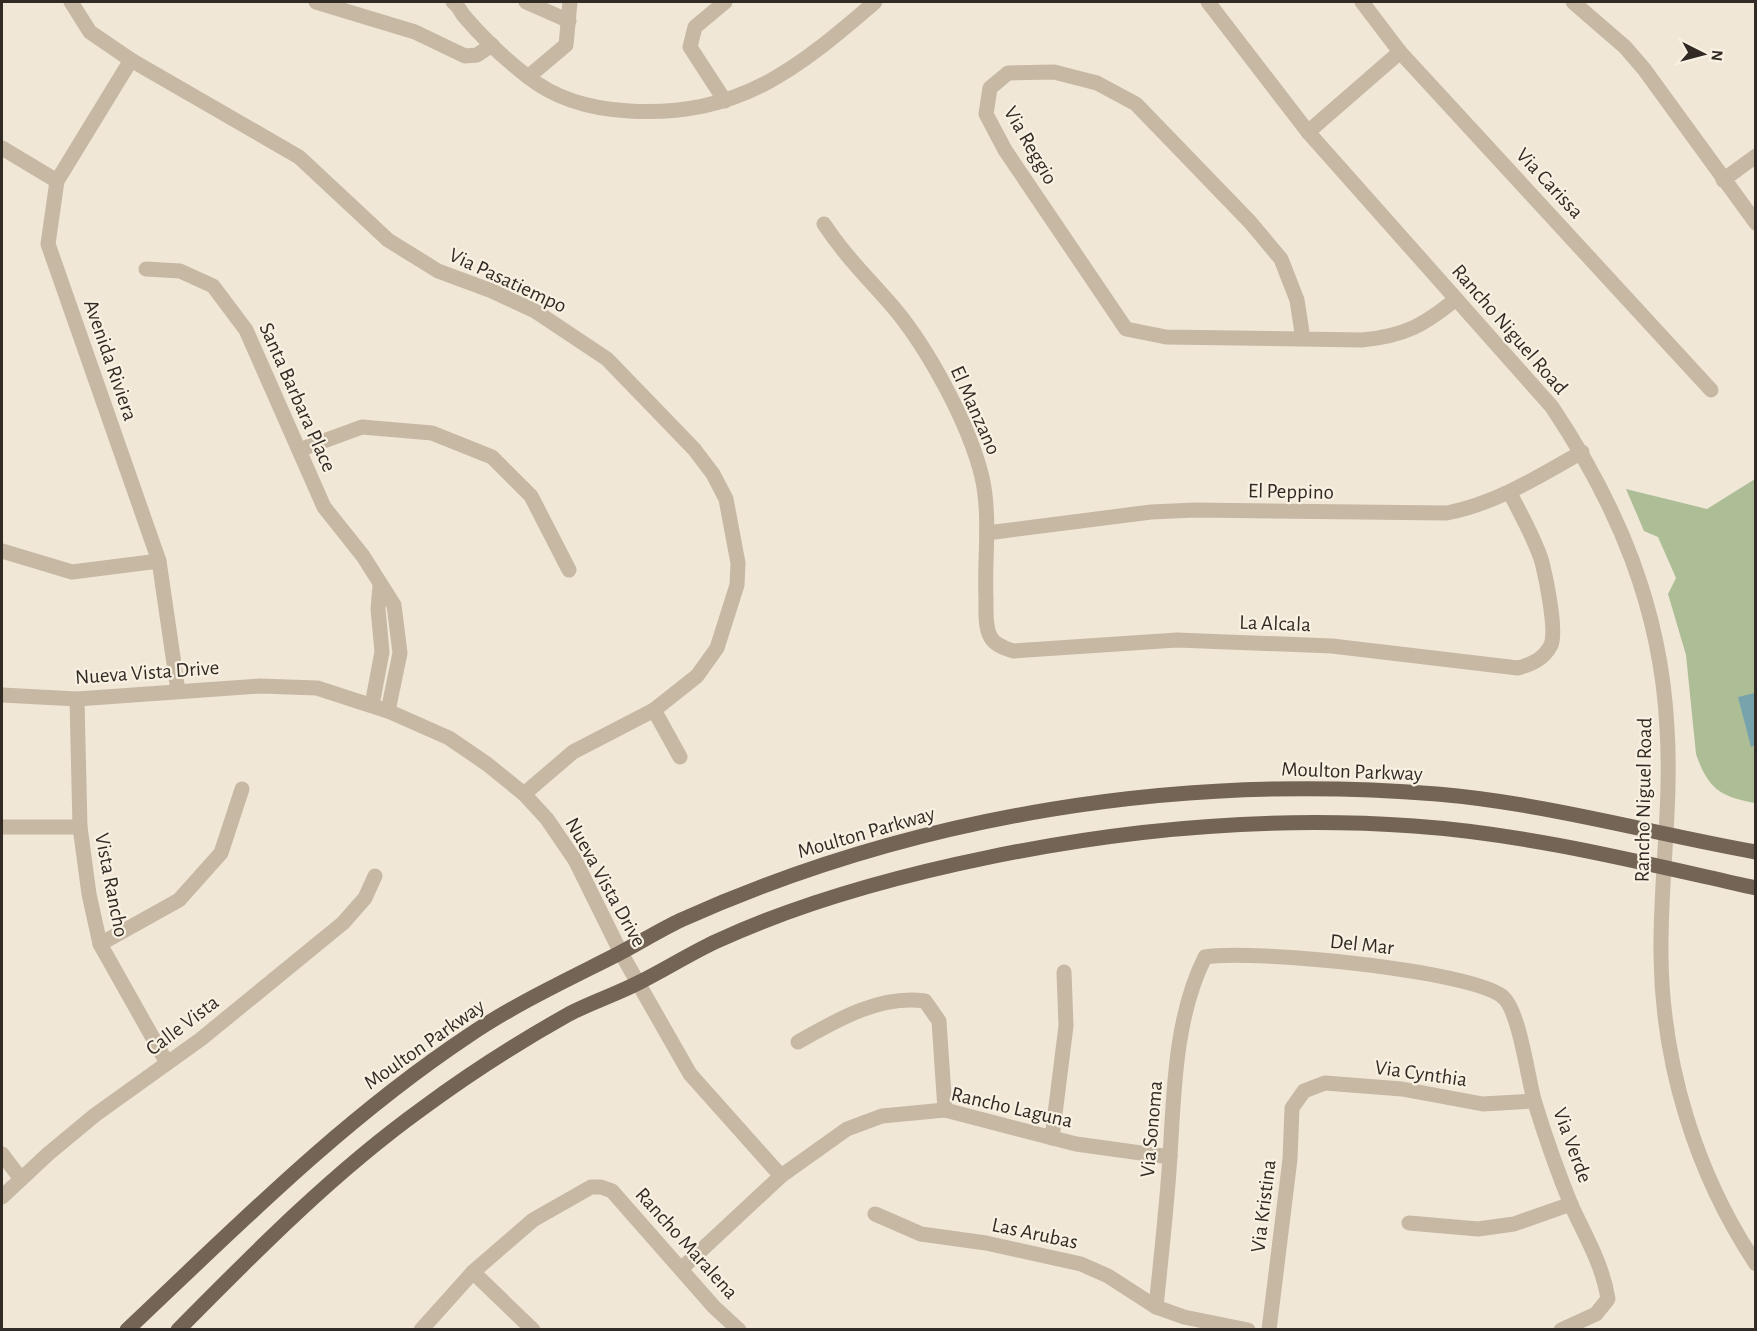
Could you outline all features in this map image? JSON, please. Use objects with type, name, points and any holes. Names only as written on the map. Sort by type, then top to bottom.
[{"type":"main road","name":"Moulton Parkway","points":[[128,1329],[291,1173],[358,1116],[471,1034],[536,995],[680,921],[794,874],[860,853],[983,821],[1117,801],[1250,789],[1371,789],[1503,801],[1665,836],[1755,852]]},
{"type":"main road","points":[[178,1329],[250,1257],[327,1187],[420,1110],[520,1043],[573,1012],[638,983],[716,941],[797,908],[876,883],[1046,845],[1123,834],[1288,821],[1416,826],[1514,839],[1755,888]]},
{"type":"street","name":"Via Pasatiempo","points":[[71,2],[90,32],[130,60],[299,158],[388,240],[438,272],[492,291],[535,311],[570,332],[607,359],[694,449],[713,474],[726,499],[737,554],[737,585],[717,648],[697,676],[654,710],[573,752],[524,794]]},
{"type":"street","points":[[315,2],[415,32],[465,56],[477,55],[492,45]]},
{"type":"street","points":[[455,2],[463,15],[492,45],[528,77],[559,96],[593,107],[662,113],[692,110],[725,102],[748,92],[807,59],[875,2]]},
{"type":"street","points":[[526,2],[569,21]]},
{"type":"street","points":[[528,77],[566,45],[570,2]]},
{"type":"street","name":"Rancho Niguel Road","points":[[1208,2],[1308,132],[1552,407],[1582,452],[1622,531],[1652,629],[1667,728],[1661,957],[1675,1070],[1686,1115],[1705,1170],[1737,1236],[1755,1264]]},
{"type":"street","name":"Via Carissa","points":[[1362,2],[1400,52],[1711,390]]},
{"type":"street","points":[[1573,2],[1624,47],[1644,69],[1755,223]]},
{"type":"street","points":[[719,3],[695,27],[690,47],[725,102]]},
{"type":"street","points":[[1308,132],[1400,52]]},
{"type":"street","name":"Avenida Riviera","points":[[130,60],[57,181],[48,244],[159,561],[178,691]]},
{"type":"street","name":"Via Reggio","points":[[1303,339],[1297,300],[1281,259],[1250,222],[1136,104],[1098,83],[1054,72],[1008,74],[990,88],[986,114],[1005,150],[1126,329],[1166,337],[1303,339],[1378,338],[1427,323],[1456,299]]},
{"type":"street","points":[[2,148],[57,181]]},
{"type":"street","points":[[1723,180],[1755,156]]},
{"type":"street","name":"El Manzano","points":[[824,224],[843,254],[895,309],[926,352],[972,443],[982,480],[987,533],[984,559],[987,626],[991,638],[1000,646]]},
{"type":"street","name":"Santa Barbara Place","points":[[146,269],[180,271],[213,286],[246,330],[324,507],[363,556],[394,605],[400,653],[388,711]]},
{"type":"street","points":[[299,450],[362,428],[432,433],[492,457],[531,496],[569,570]]},
{"type":"street","name":"El Peppino","points":[[987,533],[1151,512],[1195,510],[1447,513],[1467,509],[1510,494],[1582,452]]},
{"type":"street","name":"La Alcala","points":[[1000,646],[1013,651],[1027,651],[1177,640],[1332,646],[1518,668],[1534,664],[1551,645],[1553,633],[1542,561],[1510,494]]},
{"type":"street","points":[[2,551],[72,572],[159,561]]},
{"type":"street","points":[[372,705],[382,652],[378,609],[380,586]]},
{"type":"street","points":[[380,635],[397,632]]},
{"type":"street","name":"Nueva Vista Drive","points":[[2,695],[18,698],[77,699],[260,686],[317,688],[388,711],[449,738],[487,764],[524,794],[547,819],[575,860],[621,953],[690,1074],[781,1176]]},
{"type":"street","name":"Vista Rancho","points":[[77,699],[80,827],[89,894],[100,944],[167,1063]]},
{"type":"street","points":[[654,710],[680,757]]},
{"type":"street","points":[[100,944],[179,900],[221,853],[242,789]]},
{"type":"street","points":[[2,827],[80,827]]},
{"type":"street","name":"Calle Vista","points":[[2,1197],[95,1115],[243,1006],[343,923],[371,889],[375,876]]},
{"type":"street","name":"Del Mar","points":[[1205,957],[1225,953],[1265,955],[1409,970],[1493,990],[1508,1001]]},
{"type":"street","name":"Via Sonoma","points":[[1156,1307],[1180,1042],[1192,984],[1205,957]]},
{"type":"street","points":[[1053,1138],[1066,1026],[1064,972]]},
{"type":"street","points":[[798,1042],[847,1015],[903,998],[925,1002],[939,1021],[945,1110]]},
{"type":"street","name":"Via Verde","points":[[1508,1001],[1534,1101],[1571,1204],[1605,1278],[1608,1299],[1596,1314],[1561,1329]]},
{"type":"street","name":"Via Cynthia","points":[[1304,1090],[1325,1083],[1402,1089],[1483,1104],[1534,1101]]},
{"type":"street","name":"Via Kristina","points":[[1269,1329],[1290,1159],[1292,1108],[1304,1090]]},
{"type":"street","name":"Rancho Laguna","points":[[681,1269],[781,1176],[848,1129],[882,1116],[945,1110],[1053,1138],[1170,1157]]},
{"type":"street","points":[[2,1154],[21,1179]]},
{"type":"street","name":"Rancho Maralena","points":[[473,1272],[533,1220],[580,1191],[602,1187],[612,1191],[714,1307],[740,1329]]},
{"type":"street","points":[[1409,1223],[1478,1229],[1514,1224],[1571,1204]]},
{"type":"street","name":"Las Arubas","points":[[875,1214],[921,1234],[986,1243],[1081,1264],[1108,1276],[1156,1307],[1184,1317],[1248,1329]]},
{"type":"street","points":[[421,1329],[473,1272],[533,1329]]},
{"type":"green space","points":[[1755,479],[1755,803],[1733,798],[1717,789],[1706,776],[1696,754],[1686,655],[1668,594],[1676,578],[1658,537],[1644,531],[1626,489],[1707,509]]},
{"type":"water","points":[[1755,693],[1755,745],[1751,747],[1738,697]]}]
